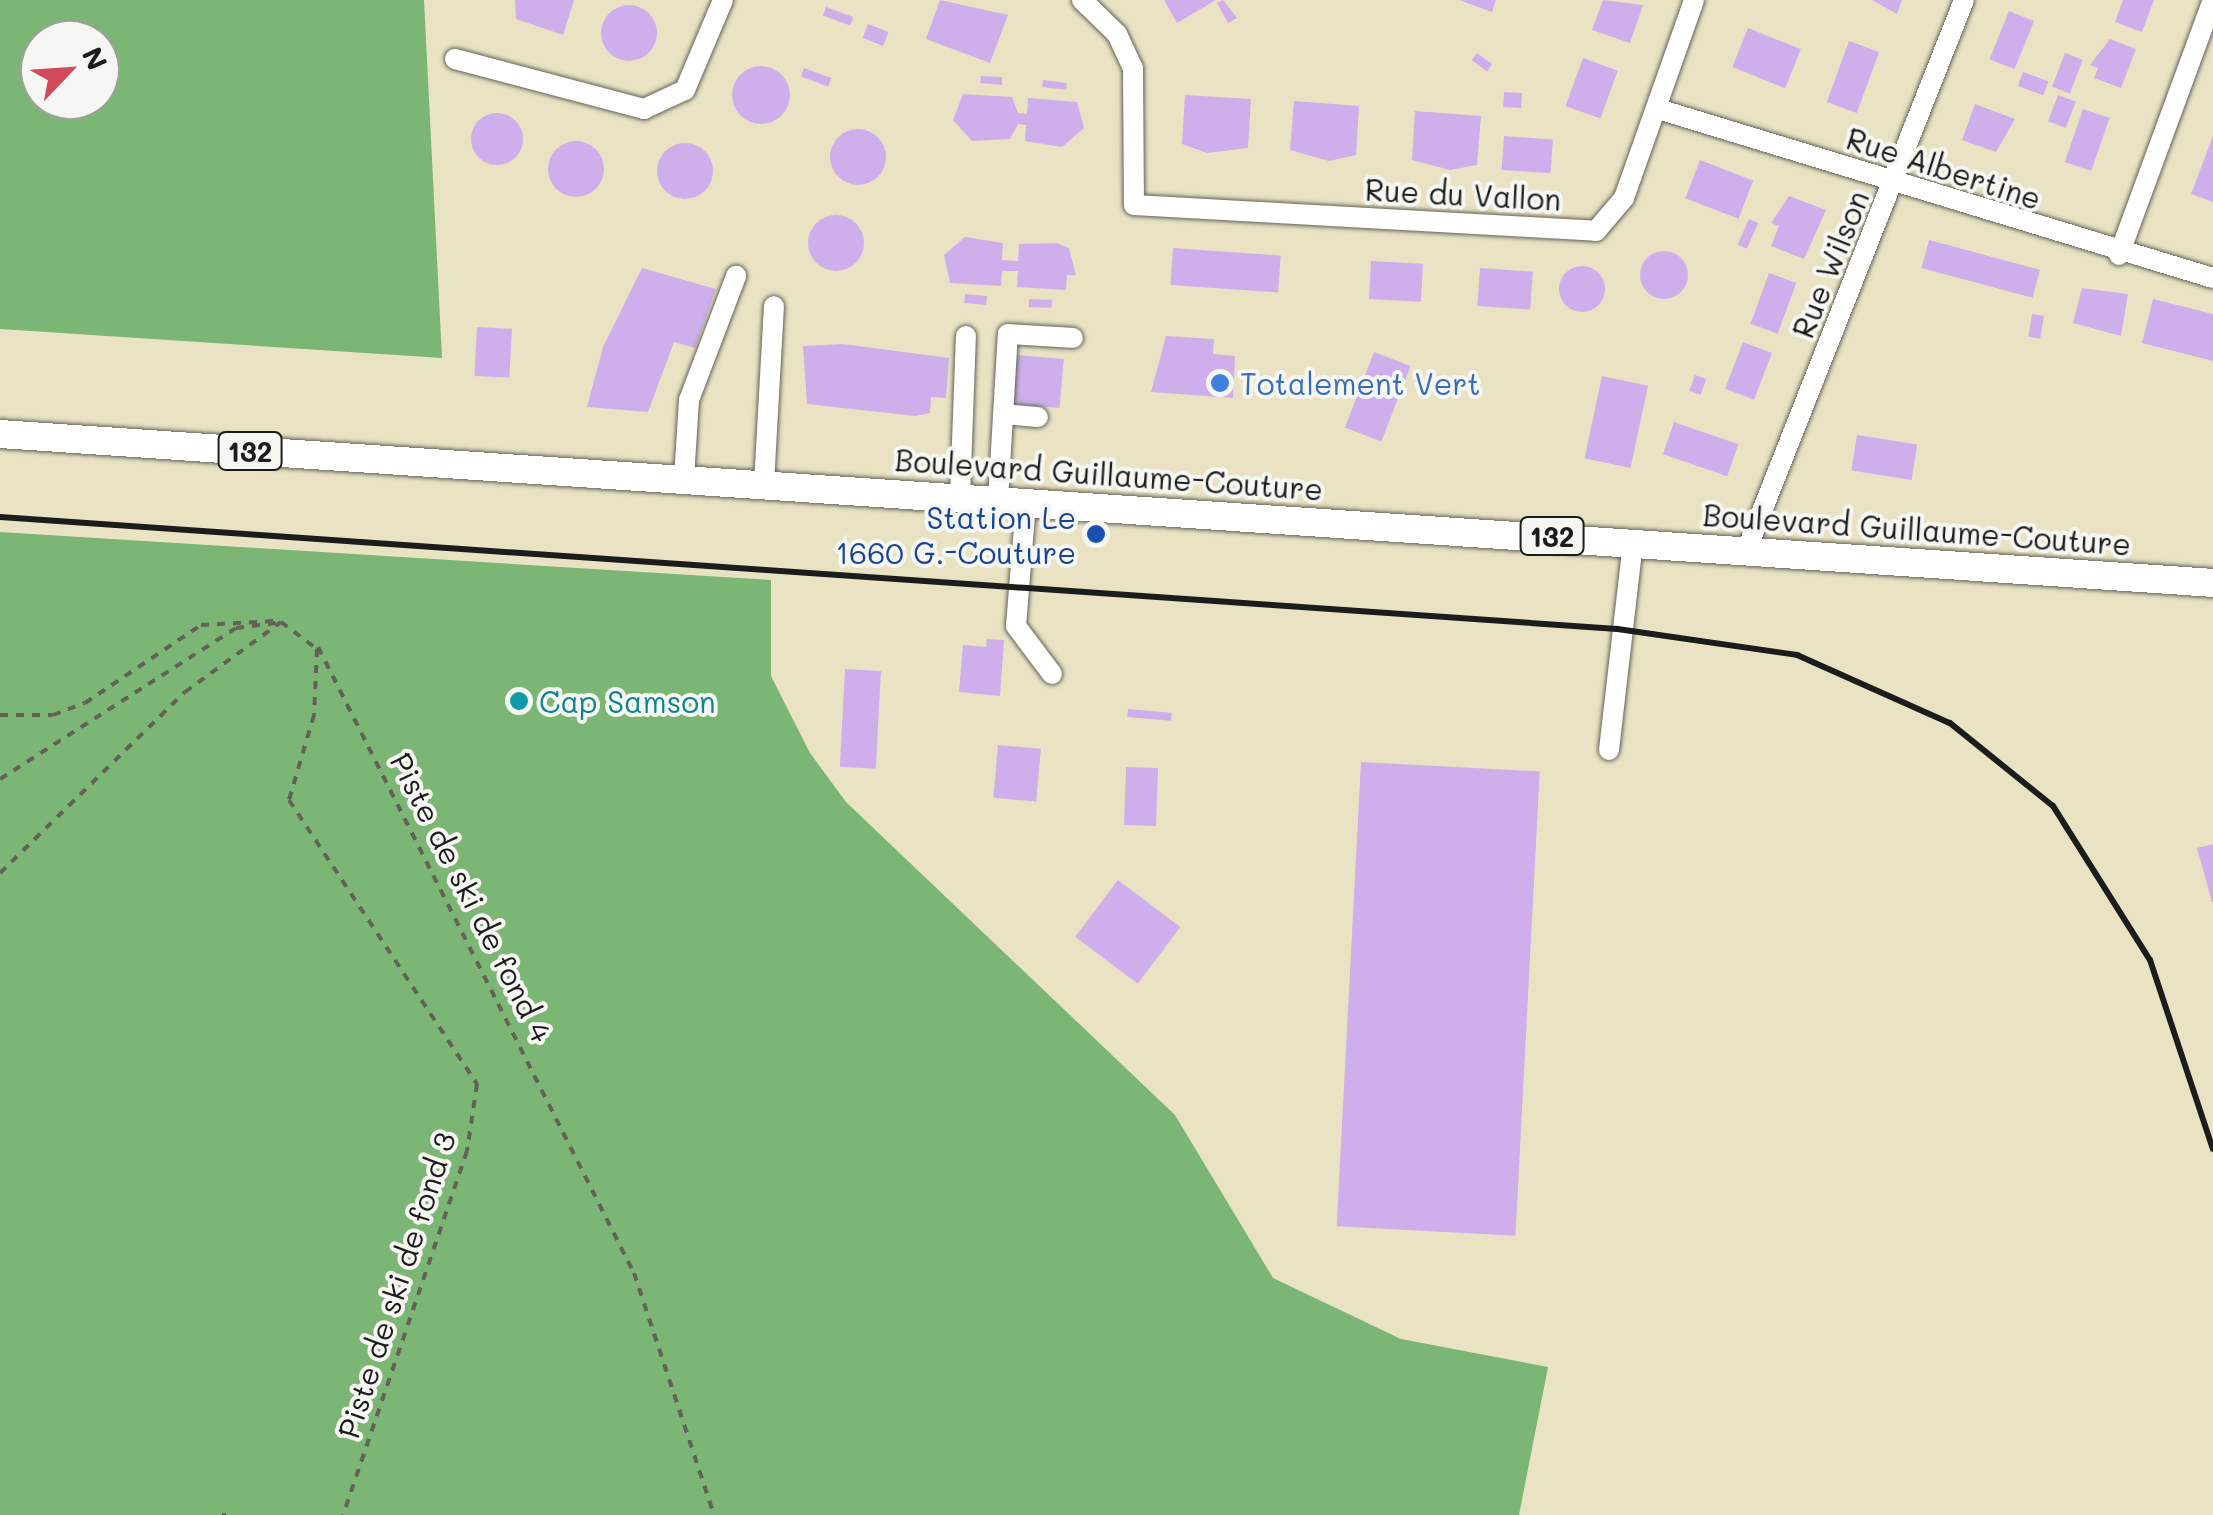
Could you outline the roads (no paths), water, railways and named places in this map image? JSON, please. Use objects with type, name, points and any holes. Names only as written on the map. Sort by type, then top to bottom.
[{"type":"main road","name":"Boulevard Guillaume-Couture","points":[[0,434],[2213,582]]},
{"type":"street","points":[[455,58],[644,109],[685,90],[723,0]]},
{"type":"street","name":"Rue du Vallon","points":[[1082,0],[1117,34],[1133,68],[1134,205],[1596,231],[1624,198],[1694,0]]},
{"type":"street","name":"Rue Wilson","points":[[1746,549],[1895,184],[1964,0]]},
{"type":"street","points":[[2119,255],[2213,0]]},
{"type":"street","name":"Rue Albertine","points":[[1658,110],[2119,255],[2213,278]]},
{"type":"street","points":[[684,479],[688,400],[736,276]]},
{"type":"street","points":[[764,484],[774,306]]},
{"type":"street","points":[[1052,674],[1016,626],[1012,501],[1003,414],[1008,334],[1074,338]]},
{"type":"street","points":[[960,497],[966,336]]},
{"type":"street","points":[[1003,414],[1038,418]]},
{"type":"street","points":[[1609,750],[1634,542]]},
{"type":"railway","points":[[0,517],[1617,629],[1797,655],[1950,723],[2053,806],[2150,960],[2213,1149]]},
{"type":"place","name":"Totalement Vert","points":[[1220,383]]},
{"type":"place","name":"Station Le 1660 G.-Couture","points":[[1096,534]]},
{"type":"place","name":"Cap Samson","points":[[519,701]]}]
